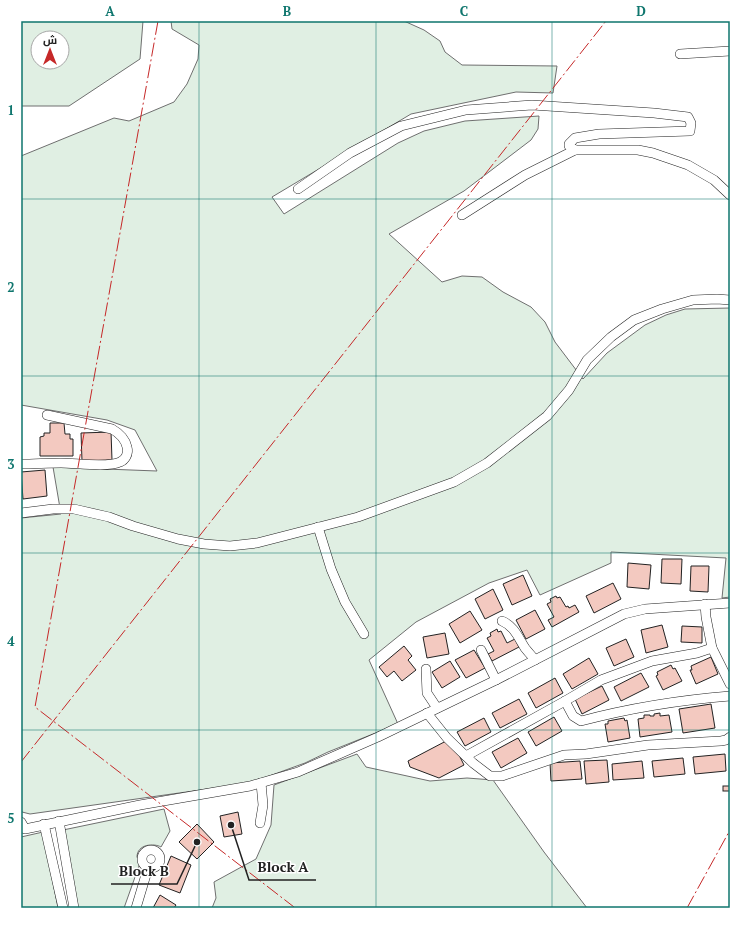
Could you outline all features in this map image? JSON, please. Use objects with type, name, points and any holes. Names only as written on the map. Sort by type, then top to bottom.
[{"type":"street","points":[[680,54],[730,51]]},
{"type":"street","points":[[298,189],[350,153],[401,126],[466,110],[532,105],[654,113],[688,117],[691,123],[690,131],[600,134],[575,138],[569,144],[569,146],[575,150]]},
{"type":"street","points":[[462,215],[525,175],[575,150],[638,150],[653,153],[688,165],[714,180],[730,195]]},
{"type":"street","points":[[21,513],[54,509],[74,509],[109,517],[133,526],[178,539],[204,544],[230,546],[257,542],[358,517],[454,482],[487,463],[547,416],[569,390],[587,360],[611,337],[634,320],[662,308],[693,300],[730,300]]},
{"type":"street","points":[[21,464],[61,463],[110,465],[119,463],[125,458],[127,447],[124,439],[119,433],[112,429],[47,415]]},
{"type":"street","points":[[318,528],[331,569],[345,602],[364,634]]},
{"type":"street","points":[[22,827],[163,800],[250,786],[298,772],[372,740],[496,680],[624,614],[645,609],[730,603]]},
{"type":"street","points":[[705,604],[712,648],[730,684]]},
{"type":"street","points":[[502,621],[508,624],[518,635],[525,648],[535,660]]},
{"type":"street","points":[[466,756],[601,680],[652,661],[697,653],[712,648]]},
{"type":"street","points":[[481,650],[496,680]]},
{"type":"street","points":[[426,669],[427,693],[437,708]]},
{"type":"street","points":[[565,701],[573,716],[581,721],[611,713],[698,699],[730,696]]},
{"type":"street","points":[[427,713],[447,738],[466,756],[490,776],[496,777],[564,755],[586,754],[648,746],[720,741],[726,740],[730,737]]},
{"type":"street","points":[[260,823],[263,805],[261,783]]},
{"type":"street","points":[[59,821],[74,908]]},
{"type":"street","points":[[44,824],[63,908]]},
{"type":"street","points":[[136,908],[148,868]]},
{"type":"green space","points":[[21,21],[143,21],[140,59],[69,106],[21,106]]},
{"type":"green space","points":[[171,21],[404,21],[424,30],[440,41],[445,52],[462,65],[557,66],[553,93],[516,92],[411,114],[272,197],[284,214],[398,143],[424,131],[465,121],[539,116],[538,129],[531,140],[464,191],[389,234],[442,282],[462,276],[482,277],[503,292],[531,307],[545,322],[555,342],[583,379],[607,353],[645,325],[666,315],[685,309],[730,308],[730,597],[722,598],[726,558],[611,552],[611,563],[540,595],[527,570],[489,583],[416,622],[369,660],[398,724],[328,752],[305,763],[250,783],[30,814],[22,812],[21,810],[21,518],[61,514],[53,467],[157,471],[135,430],[107,420],[21,405],[21,156],[114,118],[129,121],[174,102],[187,84],[198,59],[199,45],[172,29]]},
{"type":"green space","points":[[357,754],[366,767],[430,781],[467,778],[493,780],[544,852],[587,908],[212,908],[216,898],[214,882],[256,859],[271,825],[274,785]]},
{"type":"green space","points":[[164,809],[170,831],[161,847],[150,845],[140,849],[137,857],[140,863],[124,908],[78,908],[63,830]]},
{"type":"green space","points":[[43,832],[58,908],[21,908],[21,837]]},
{"type":"building","points":[[50,423],[64,423],[65,434],[70,434],[70,439],[73,439],[73,456],[40,456],[40,437],[44,436],[44,433],[50,433]]},
{"type":"building","points":[[111,432],[112,460],[82,461],[81,433]]},
{"type":"building","points":[[45,470],[47,496],[23,499],[21,472]]},
{"type":"building","points":[[662,559],[682,559],[681,584],[661,583]]},
{"type":"building","points":[[628,563],[651,565],[649,589],[627,587]]},
{"type":"building","points":[[691,566],[709,566],[708,592],[690,591]]},
{"type":"building","points":[[523,575],[532,596],[512,605],[503,584]]},
{"type":"building","points":[[613,583],[621,599],[594,613],[586,596]]},
{"type":"building","points":[[493,589],[503,610],[485,619],[475,599]]},
{"type":"building","points":[[556,596],[557,598],[560,597],[566,607],[568,606],[569,608],[575,605],[579,612],[552,627],[548,620],[554,617],[547,604],[551,602],[550,599]]},
{"type":"building","points":[[535,610],[545,629],[526,639],[516,620]]},
{"type":"building","points":[[470,611],[482,630],[460,643],[449,624]]},
{"type":"building","points":[[662,625],[668,647],[646,653],[641,630]]},
{"type":"building","points":[[682,626],[702,627],[702,643],[681,642]]},
{"type":"building","points":[[497,629],[498,632],[501,631],[507,643],[515,639],[519,647],[492,661],[488,654],[494,651],[487,638],[491,636],[490,633]]},
{"type":"building","points":[[445,633],[449,654],[427,658],[423,637]]},
{"type":"building","points":[[626,639],[634,657],[614,666],[606,648]]},
{"type":"building","points":[[404,646],[412,656],[408,660],[416,670],[402,681],[394,671],[387,677],[379,667]]},
{"type":"building","points":[[474,650],[485,668],[466,678],[455,660]]},
{"type":"building","points":[[711,657],[718,674],[696,684],[690,670],[692,670],[691,666]]},
{"type":"building","points":[[589,658],[598,674],[572,689],[563,674]]},
{"type":"building","points":[[450,661],[460,677],[442,688],[432,672]]},
{"type":"building","points":[[671,665],[673,669],[675,668],[682,681],[663,690],[656,676],[658,675],[657,672]]},
{"type":"building","points":[[641,673],[649,687],[621,701],[614,687]]},
{"type":"building","points":[[555,678],[563,693],[536,708],[528,693]]},
{"type":"building","points":[[602,686],[609,700],[582,714],[575,699]]},
{"type":"building","points":[[519,699],[527,714],[500,728],[492,713]]},
{"type":"building","points":[[711,704],[715,728],[683,733],[679,709]]},
{"type":"building","points":[[660,713],[660,716],[669,715],[672,732],[640,737],[638,719],[644,718],[644,715],[654,716],[654,714]]},
{"type":"building","points":[[554,717],[562,731],[536,746],[528,732]]},
{"type":"building","points":[[484,718],[491,732],[465,746],[457,732]]},
{"type":"building","points":[[624,718],[625,721],[627,720],[630,738],[608,742],[605,724],[608,724],[608,721]]},
{"type":"building","points":[[518,738],[527,753],[501,768],[492,752]]},
{"type":"building","points":[[448,740],[455,747],[464,765],[439,778],[410,767],[408,761]]},
{"type":"building","points":[[725,754],[726,771],[695,774],[693,757]]},
{"type":"building","points":[[683,758],[685,774],[654,777],[652,761]]},
{"type":"building","points":[[607,760],[609,782],[586,784],[584,761]]},
{"type":"building","points":[[580,761],[582,779],[551,781],[550,763]]},
{"type":"building","points":[[642,761],[644,778],[613,780],[612,764]]},
{"type":"building","points":[[723,786],[730,786],[730,791],[723,791]]},
{"type":"building","points":[[238,812],[242,834],[224,837],[220,816]]},
{"type":"building","points":[[197,824],[214,842],[197,859],[179,842]]},
{"type":"building","points":[[171,856],[191,865],[180,893],[159,885]]},
{"type":"building","points":[[160,895],[176,905],[174,908],[153,908]]},
{"type":"power","points":[[158,21],[35,707],[294,908]]},
{"type":"power","points":[[21,762],[606,21]]},
{"type":"power","points":[[687,908],[730,830]]},
{"type":"place","name":"Block A","points":[[231,825]]},
{"type":"place","name":"Block B","points":[[197,842]]}]
